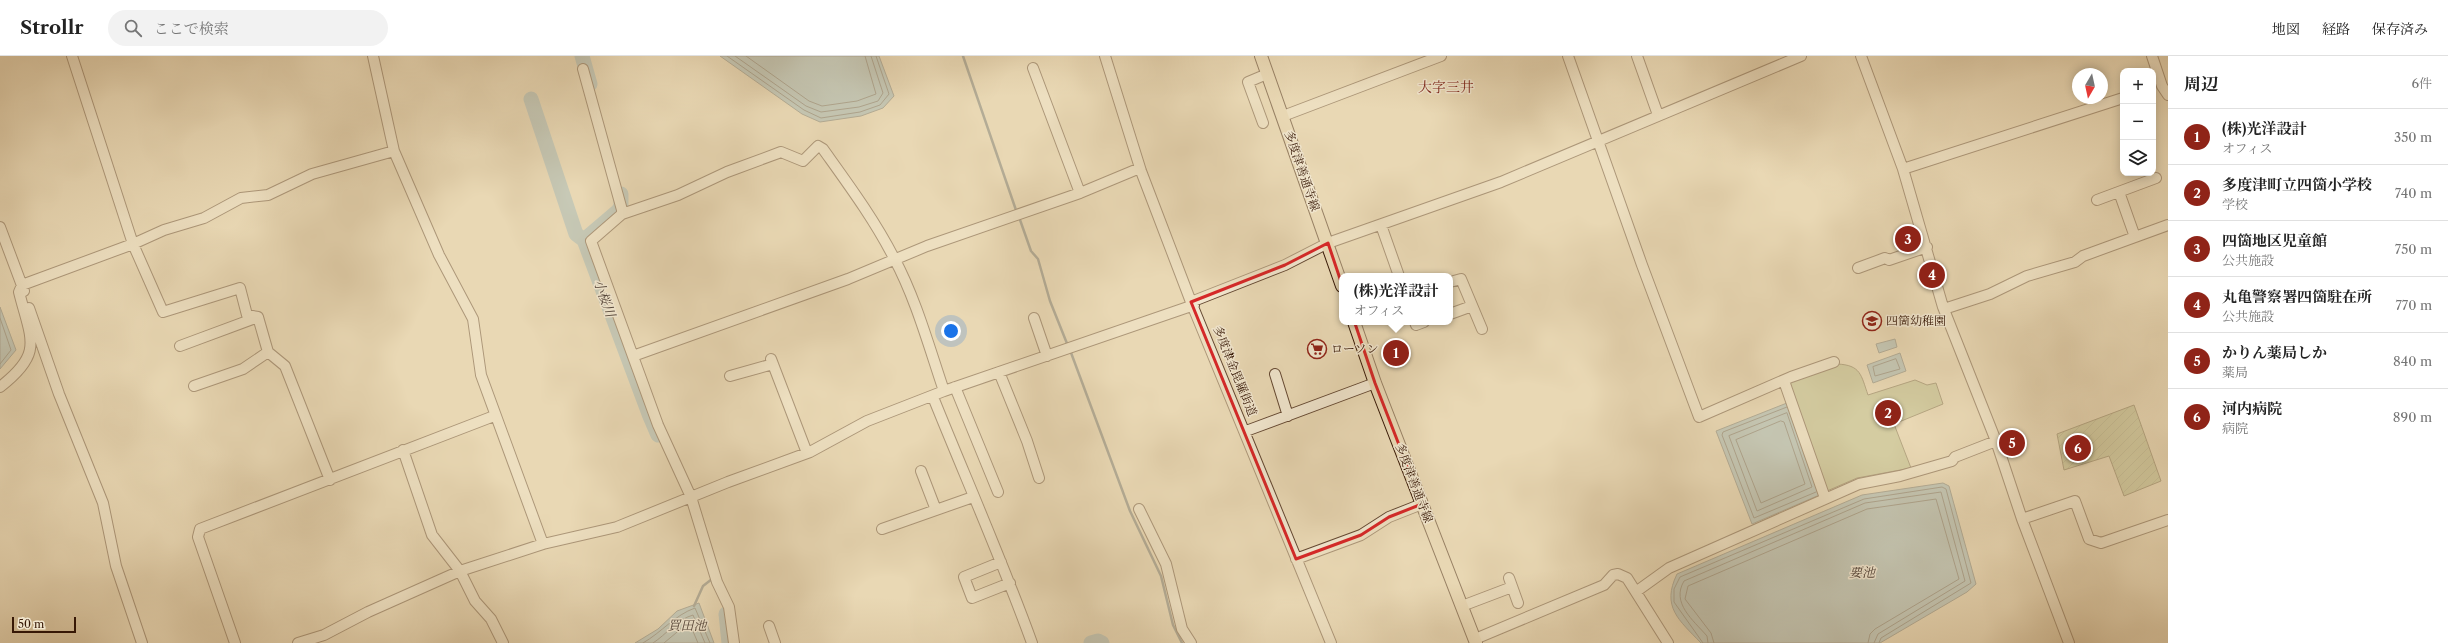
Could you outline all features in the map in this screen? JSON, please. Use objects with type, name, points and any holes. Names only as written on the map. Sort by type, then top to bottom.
[{"type":"main road","name":"多度津善通寺線","points":[[1261,56],[1339,277]]},
{"type":"main road","name":"多度津善通寺線","points":[[1355,325],[1375,384],[1475,641]]},
{"type":"street","points":[[72,56],[133,244],[163,312],[240,288],[247,315],[258,317]]},
{"type":"street","points":[[373,56],[394,151],[439,255],[473,319],[481,375],[494,416],[543,544]]},
{"type":"street","name":"多度津金毘羅街道","points":[[1105,56],[1140,168],[1193,304],[1246,431],[1296,559],[1331,643]]},
{"type":"street","points":[[1568,56],[1600,141],[1642,265],[1699,417],[1834,362]]},
{"type":"street","points":[[1637,56],[1658,115]]},
{"type":"street","points":[[298,643],[324,635],[368,612],[460,571],[543,544],[617,527],[807,453],[867,421],[933,397],[944,391],[1193,304],[1285,265],[1328,243],[1501,182],[1801,56]]},
{"type":"street","points":[[1861,56],[1903,169],[1944,309],[1996,441],[2022,519],[2069,643]]},
{"type":"street","points":[[2152,56],[2157,87],[2168,95]]},
{"type":"street","points":[[1283,116],[1437,57]]},
{"type":"street","points":[[1033,68],[1080,193]]},
{"type":"street","points":[[583,69],[621,208]]},
{"type":"street","points":[[1263,123],[1248,82],[1268,74]]},
{"type":"street","points":[[1903,169],[2120,99]]},
{"type":"street","points":[[734,643],[729,608],[717,582],[691,497],[658,425],[591,241],[621,208],[678,195],[727,172],[781,152],[803,161],[818,146],[822,149],[869,214],[895,259],[920,319],[944,391]]},
{"type":"street","points":[[0,387],[25,365],[32,344],[19,292],[22,285],[133,244],[164,230],[204,218],[241,198],[268,195],[312,174],[394,151]]},
{"type":"street","points":[[633,356],[848,279],[895,259],[1080,193],[1140,168]]},
{"type":"street","points":[[2097,200],[2156,178]]},
{"type":"street","points":[[2119,192],[2135,237]]},
{"type":"street","points":[[1381,225],[1398,273]]},
{"type":"street","points":[[1944,309],[1990,294],[2027,276],[2075,262],[2083,256],[2168,225]]},
{"type":"street","points":[[0,228],[22,285],[59,394],[103,503],[116,566],[142,643]]},
{"type":"street","points":[[1858,268],[1885,258],[1889,260],[1927,247]]},
{"type":"street","points":[[1453,281],[1461,279],[1482,329]]},
{"type":"street","points":[[1453,313],[1472,306]]},
{"type":"street","points":[[180,346],[258,317]]},
{"type":"street","points":[[258,317],[268,352],[285,366],[330,480]]},
{"type":"street","points":[[1034,318],[1047,356]]},
{"type":"street","points":[[194,386],[243,369],[268,352]]},
{"type":"street","points":[[730,376],[772,361],[807,453]]},
{"type":"street","points":[[999,372],[1027,441],[1039,478]]},
{"type":"street","points":[[1275,374],[1288,416]]},
{"type":"street","points":[[1784,382],[1825,498]]},
{"type":"street","points":[[1246,431],[1375,384]]},
{"type":"street","points":[[955,387],[977,428],[994,472],[998,492]]},
{"type":"street","points":[[933,397],[973,498],[1010,583],[1032,643]]},
{"type":"street","points":[[235,643],[198,536],[200,529],[494,416]]},
{"type":"street","points":[[1637,591],[1669,568],[1825,498],[1859,484],[1900,476],[1952,461],[1956,457],[1996,441]]},
{"type":"street","points":[[403,450],[432,535],[460,571],[474,601],[490,619],[503,643]]},
{"type":"street","points":[[921,471],[936,510]]},
{"type":"street","points":[[882,529],[973,498]]},
{"type":"street","points":[[2022,519],[2075,501],[2089,538],[2101,543],[2168,520]]},
{"type":"street","points":[[1296,559],[1361,535],[1389,517],[1422,504]]},
{"type":"street","points":[[1139,509],[1166,564],[1182,629],[1191,643]]},
{"type":"street","points":[[1001,562],[964,578],[972,598],[1010,583]]},
{"type":"street","points":[[1475,641],[1604,585],[1613,575],[1618,574],[1626,578],[1637,591],[1642,602],[1668,643]]},
{"type":"street","points":[[1462,606],[1510,582],[1518,603]]},
{"type":"street","points":[[769,626],[775,643]]},
{"type":"highlighted area","points":[[1328,243],[1375,383],[1422,504],[1389,517],[1361,535],[1296,559],[1191,302],[1285,265]]},
{"type":"green space","points":[[1837,364],[1851,366],[1859,372],[1868,395],[1915,380],[1927,385],[1936,383],[1943,404],[1894,424],[1911,468],[1857,478],[1827,491],[1789,387],[1793,379]]},
{"type":"green space","points":[[2134,405],[2161,481],[2124,496],[2109,456],[2064,470],[2057,434]]},
{"type":"water","points":[[720,56],[879,56],[894,96],[883,108],[861,116],[820,122],[802,114]]},
{"type":"water","points":[[0,307],[16,350],[0,369]]},
{"type":"water","points":[[1895,339],[1897,347],[1879,353],[1876,344]]},
{"type":"water","points":[[1900,353],[1906,371],[1873,383],[1867,365]]},
{"type":"water","points":[[1792,401],[1824,493],[1752,524],[1716,431]]},
{"type":"water","name":"要池","points":[[1943,483],[1949,486],[1976,584],[1967,592],[1880,643],[1701,643],[1680,620],[1675,612],[1671,595],[1677,574],[1862,495]]},
{"type":"water","name":"買田池","points":[[699,603],[714,643],[635,643],[658,629],[677,611]]},
{"type":"waterway","points":[[582,56],[590,84]]},
{"type":"waterway","points":[[963,56],[1017,213]]},
{"type":"waterway","name":"小桜川","points":[[531,99],[576,234],[584,240],[658,435]]},
{"type":"waterway","points":[[584,240],[618,211],[621,206],[621,194]]},
{"type":"waterway","points":[[1019,217],[1031,251],[1038,259],[1050,301],[1068,346]]},
{"type":"waterway","points":[[1070,350],[1130,511],[1161,576],[1173,625],[1182,643]]},
{"type":"waterway","points":[[694,606],[703,586],[712,579]]},
{"type":"waterway","name":"小桜川","points":[[726,614],[729,643]]},
{"type":"waterway","name":"小桜川","points":[[1091,643],[1098,641],[1102,643]]},
{"type":"place","name":"四箇地区児童館","points":[[1908,239]]},
{"type":"place","name":"丸亀警察署四箇駐在所","points":[[1932,275]]},
{"type":"place","name":"四箇幼稚園","points":[[1872,321]]},
{"type":"place","name":"ローソン","points":[[1317,349]]},
{"type":"place","name":"(株)光洋設計","points":[[1396,353]]},
{"type":"place","name":"多度津町立四箇小学校","points":[[1888,413]]},
{"type":"place","name":"かりん薬局しか","points":[[2012,443]]},
{"type":"place","name":"河内病院","points":[[2078,448]]},
{"type":"district","name":"大字三井","points":[[1446,87]]}]
